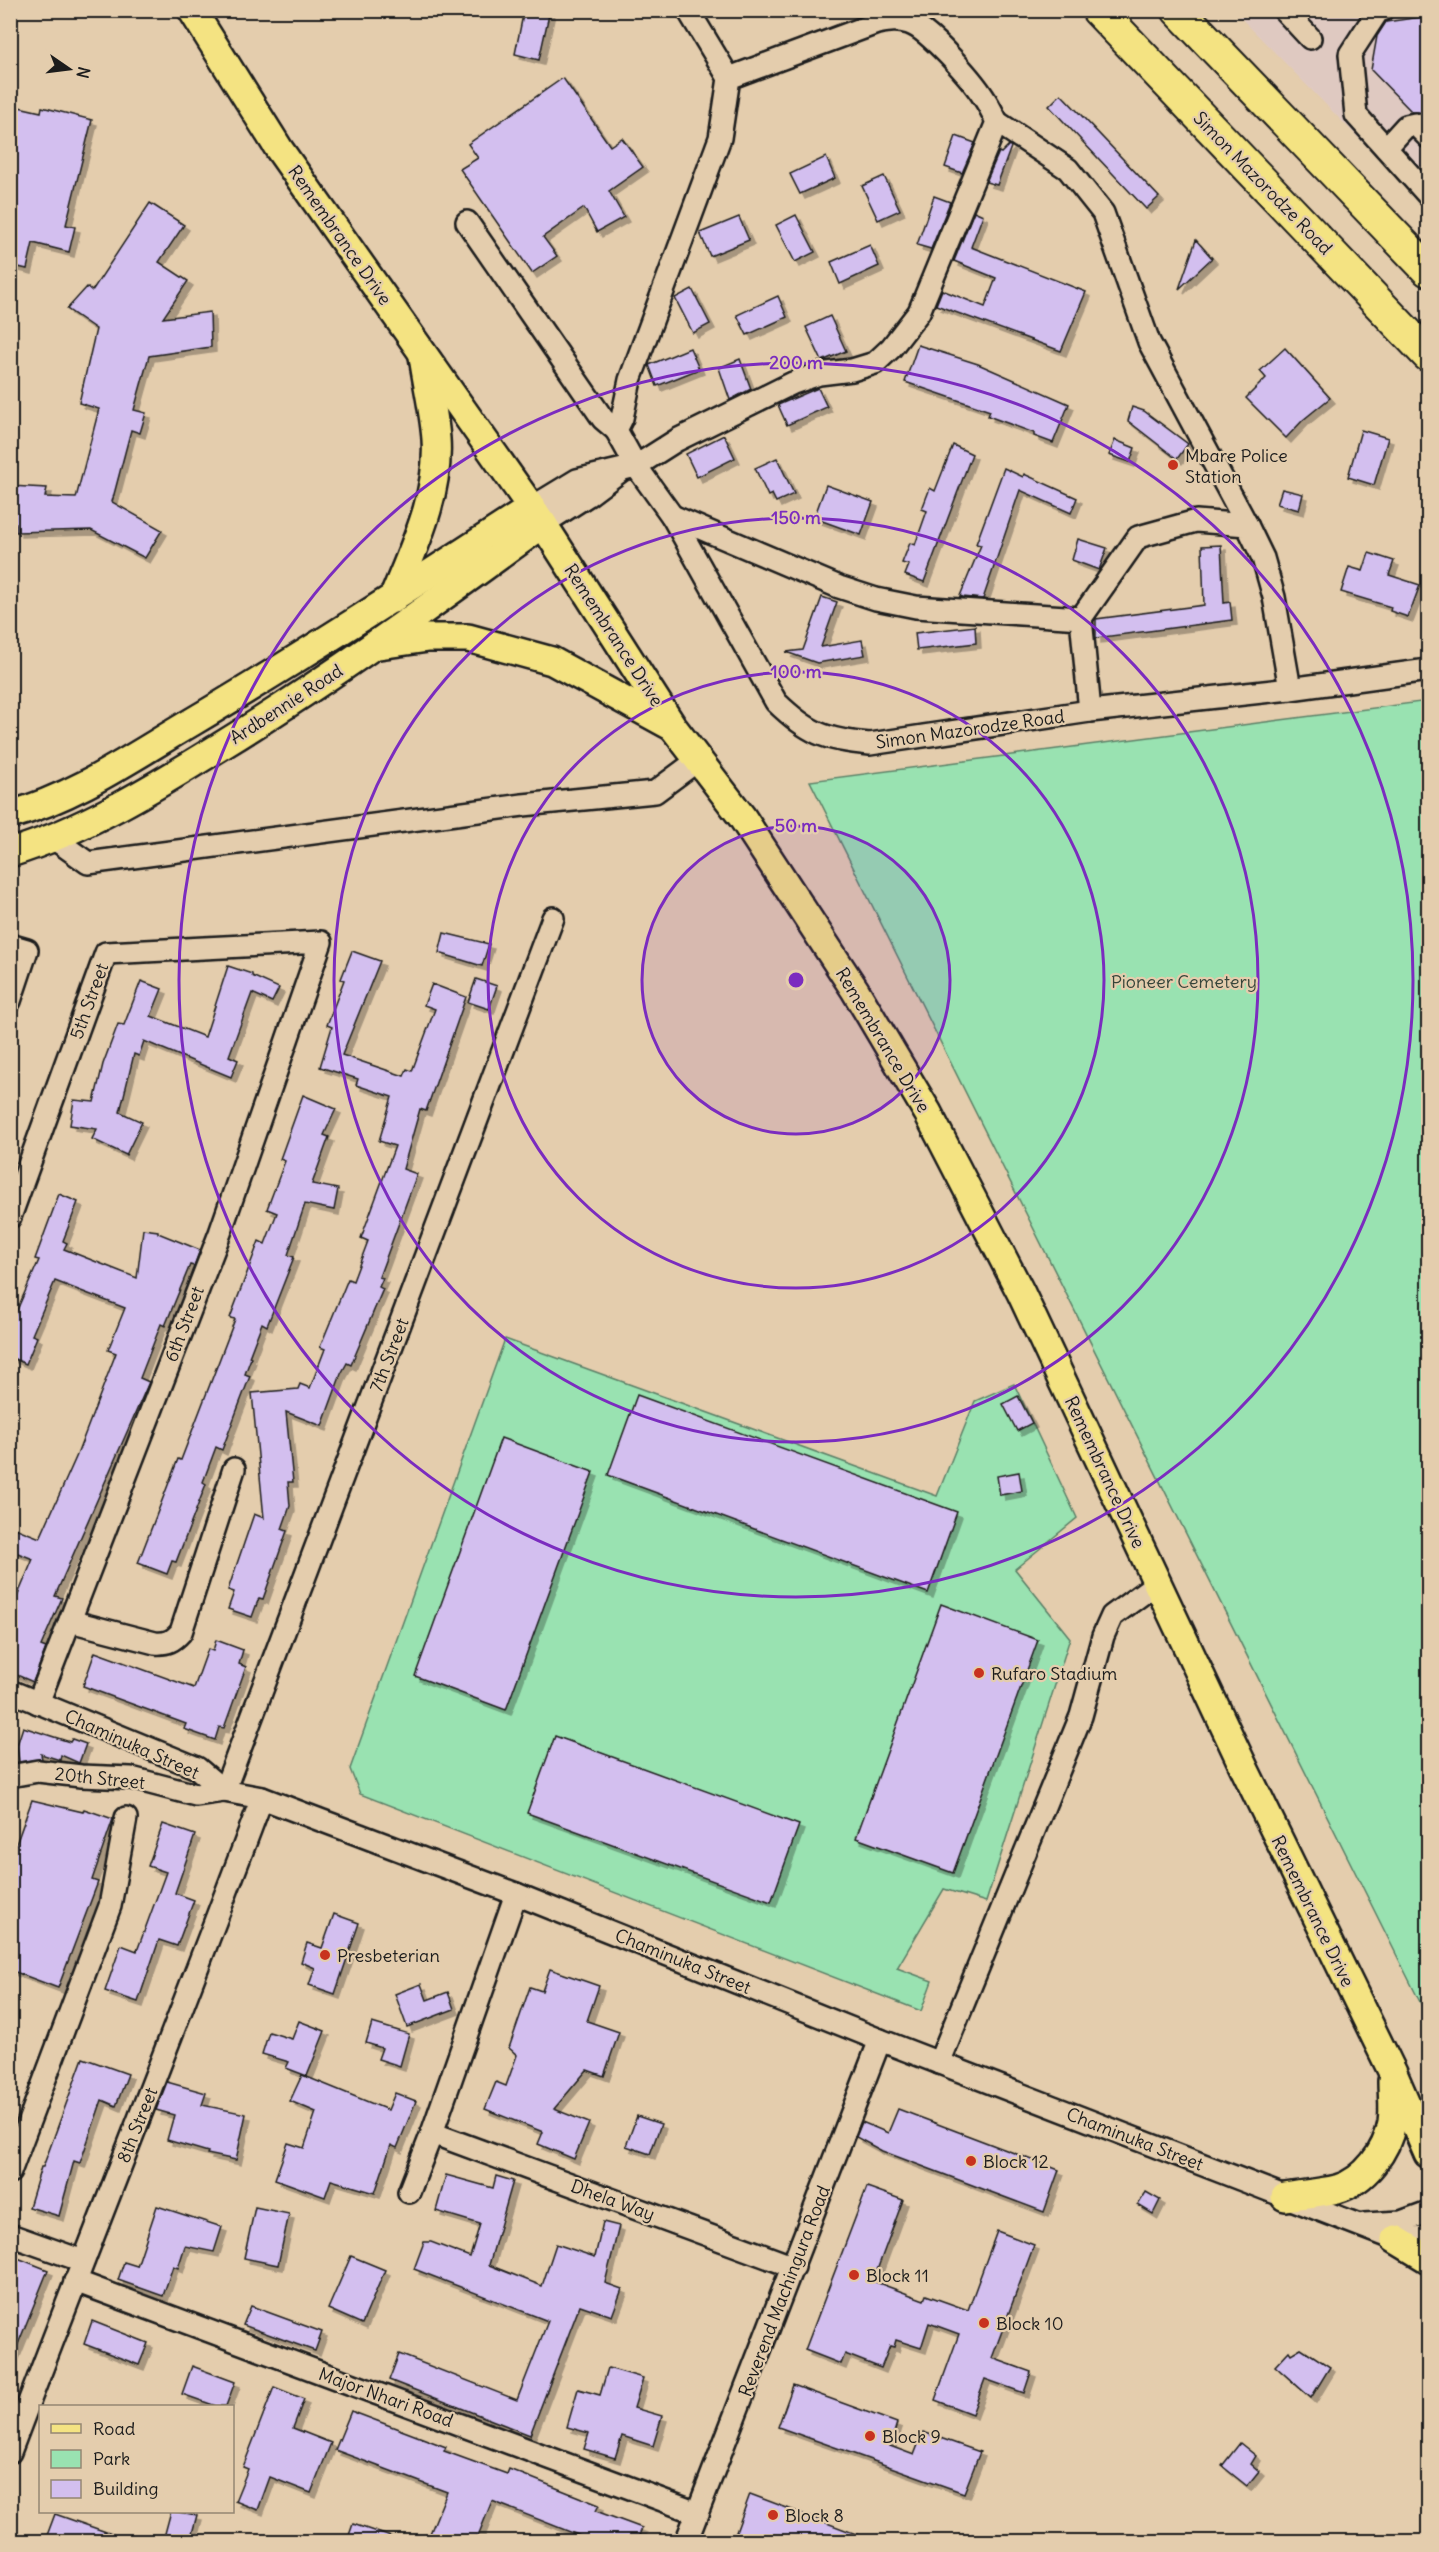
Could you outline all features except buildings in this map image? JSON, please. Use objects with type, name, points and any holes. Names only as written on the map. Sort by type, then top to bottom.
[{"type":"highway","name":"Simon Mazorodze Road","points":[[1098,10],[1428,355]]},
{"type":"highway","points":[[1178,10],[1428,270]]},
{"type":"main road","name":"Remembrance Drive","points":[[192,10],[279,149],[537,516],[673,727],[741,817],[855,990],[928,1113],[1021,1293],[1392,2073],[1428,2154]]},
{"type":"main road","points":[[393,599],[421,530],[434,479],[436,440],[422,351]]},
{"type":"main road","name":"Ardbennie Road","points":[[10,815],[71,792],[274,674],[393,599],[537,516]]},
{"type":"main road","name":"Ardbennie Road","points":[[10,853],[53,838],[163,783],[292,702],[375,646],[537,516]]},
{"type":"main road","points":[[375,646],[428,638],[468,638],[552,661],[673,727]]},
{"type":"main road","points":[[1285,2197],[1337,2189],[1354,2181],[1372,2166],[1386,2143],[1392,2123],[1392,2073]]},
{"type":"main road","points":[[1395,2239],[1428,2259]]},
{"type":"street","points":[[616,430],[622,418],[630,380],[720,138],[729,78],[688,10]]},
{"type":"street","points":[[1284,10],[1310,38]]},
{"type":"street","points":[[1382,10],[1378,11],[1350,54],[1356,115],[1428,195]]},
{"type":"street","points":[[729,78],[877,23],[895,20],[910,23],[922,30],[967,76],[984,98],[997,122],[1068,169],[1103,213],[1149,342],[1263,558],[1274,597],[1290,689]]},
{"type":"street","points":[[537,516],[587,496],[677,440],[792,383],[819,374],[852,370],[875,363],[891,348],[919,312],[997,122]]},
{"type":"street","points":[[1386,148],[1406,126],[1415,124],[1428,137]]},
{"type":"street","name":"Simon Mazorodze Road","points":[[466,222],[603,419],[616,430],[629,468],[672,516],[776,702],[797,723],[820,736],[845,742],[870,744],[1090,711],[1290,689],[1428,670]]},
{"type":"street","points":[[672,516],[839,587],[876,599],[916,607],[1081,618]]},
{"type":"street","points":[[1090,711],[1081,618],[1138,537],[1197,521],[1247,525]]},
{"type":"street","points":[[53,838],[88,863],[523,805],[655,792],[698,760]]},
{"type":"street","name":"7th Street","points":[[225,1791],[553,918]]},
{"type":"street","name":"5th Street","points":[[10,1217],[106,953],[321,942]]},
{"type":"street","name":"6th Street","points":[[38,1703],[219,1233],[321,942]]},
{"type":"street","points":[[10,1001],[19,948]]},
{"type":"street","points":[[70,1621],[155,1643],[163,1644],[175,1639],[181,1632],[234,1469]]},
{"type":"street","points":[[939,2063],[1081,1716],[1102,1636],[1112,1616],[1157,1583]]},
{"type":"street","name":"Chaminuka Street","points":[[10,1691],[197,1768],[225,1791],[262,1798],[516,1894],[880,2040],[1395,2239]]},
{"type":"street","name":"20th Street","points":[[10,1776],[38,1771],[131,1778],[196,1795],[225,1791]]},
{"type":"street","name":"8th Street","points":[[10,2452],[170,2042],[262,1798]]},
{"type":"street","points":[[10,2172],[110,1906],[126,1818]]},
{"type":"street","points":[[409,2192],[516,1894]]},
{"type":"street","name":"Reverend Machingura Road","points":[[686,2541],[880,2040]]},
{"type":"street","name":"Dhela Way","points":[[432,2133],[794,2267]]},
{"type":"street","points":[[1360,2224],[1401,2222],[1428,2212]]},
{"type":"street","points":[[10,2235],[83,2261]]},
{"type":"street","points":[[1395,2239],[1428,2237]]},
{"type":"street","name":"Major Nhari Road","points":[[75,2281],[697,2513]]},
{"type":"shaded area","points":[[1234,11],[1428,11],[1428,209]]},
{"type":"green space","name":"Pioneer Cemetery","points":[[1428,701],[1428,2018],[810,781]]},
{"type":"green space","name":"Rufaro Stadium","points":[[505,1339],[937,1496],[975,1401],[1014,1384],[1077,1518],[1015,1569],[1070,1638],[986,1902],[944,1889],[897,1968],[932,1981],[921,2011],[360,1794],[350,1769]]},
{"type":"place","name":"Mbare Police Station","points":[[1173,465]]},
{"type":"place","name":"Rufaro Stadium","points":[[979,1673]]},
{"type":"place","name":"Presbeterian","points":[[325,1955]]},
{"type":"place","name":"Block 12","points":[[971,2161]]},
{"type":"place","name":"Block 11","points":[[854,2275]]},
{"type":"place","name":"Block 10","points":[[984,2323]]},
{"type":"place","name":"Block 9","points":[[870,2436]]},
{"type":"place","name":"Block 8","points":[[773,2515]]}]
